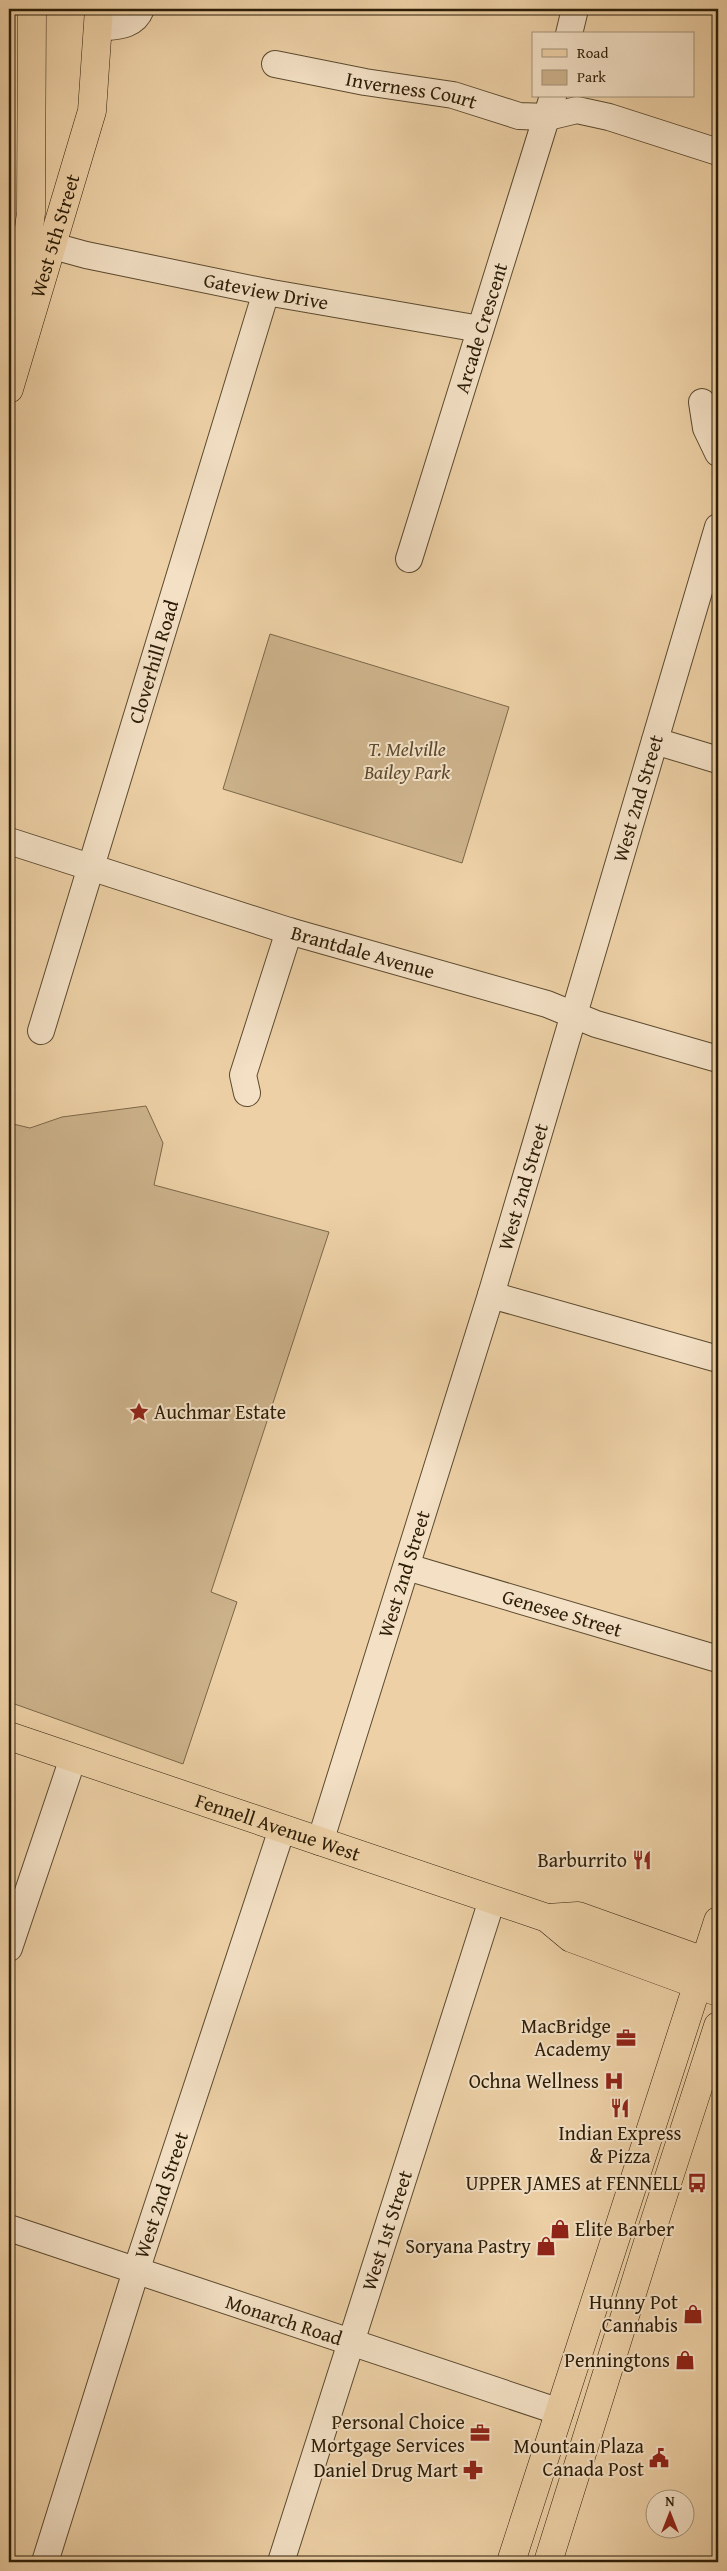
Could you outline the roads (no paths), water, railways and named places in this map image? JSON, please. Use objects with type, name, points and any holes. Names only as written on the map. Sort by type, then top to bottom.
[{"type":"main road","points":[[10,385],[20,276],[31,213],[32,9]]},
{"type":"main road","name":"West 5th Street","points":[[10,385],[92,111],[99,19]]},
{"type":"main road","name":"Fennell Avenue West","points":[[9,1736],[547,1918],[571,1938],[711,1978]]},
{"type":"main road","points":[[511,2562],[560,2412],[711,1978],[718,1921]]},
{"type":"main road","points":[[548,2562],[718,2026]]},
{"type":"street","points":[[99,19],[125,25],[133,21],[141,9]]},
{"type":"street","points":[[569,32],[575,9]]},
{"type":"street","name":"Inverness Court","points":[[275,64],[364,82],[453,95],[519,116],[550,106],[577,110],[609,117],[718,152]]},
{"type":"street","name":"Arcade Crescent","points":[[409,559],[550,106]]},
{"type":"street","name":"Gateview Drive","points":[[52,246],[86,255],[266,292],[480,329]]},
{"type":"street","name":"Cloverhill Road","points":[[41,1031],[266,292]]},
{"type":"street","points":[[702,402],[706,428],[718,453]]},
{"type":"street","name":"West 2nd Street","points":[[320,1842],[492,1295],[718,527]]},
{"type":"street","points":[[655,742],[718,760]]},
{"type":"street","name":"Brantdale Avenue","points":[[9,841],[289,931],[547,1004],[573,1016],[718,1060]]},
{"type":"street","points":[[247,1092],[243,1075],[289,931]]},
{"type":"street","points":[[492,1295],[718,1360]]},
{"type":"street","name":"Genesee Street","points":[[407,1567],[718,1659]]},
{"type":"street","points":[[9,1948],[73,1758]]},
{"type":"street","name":"West 2nd Street","points":[[44,2562],[136,2270],[282,1829]]},
{"type":"street","name":"West 1st Street","points":[[282,2562],[492,1900]]},
{"type":"street","name":"Monarch Road","points":[[9,2228],[560,2412]]},
{"type":"place","name":"Auchmar Estate","points":[[139,1412]]},
{"type":"place","name":"Barburrito","points":[[642,1860]]},
{"type":"place","name":"MacBridge Academy","points":[[626,2038]]},
{"type":"place","name":"Ochna Wellness","points":[[614,2081]]},
{"type":"place","name":"Indian Express & Pizza","points":[[620,2108]]},
{"type":"place","name":"UPPER JAMES at FENNELL","points":[[697,2183]]},
{"type":"place","name":"Elite Barber","points":[[560,2229]]},
{"type":"place","name":"Soryana Pastry","points":[[546,2246]]},
{"type":"place","name":"Hunny Pot Cannabis","points":[[693,2314]]},
{"type":"place","name":"Penningtons","points":[[685,2360]]},
{"type":"place","name":"Personal Choice Mortgage Services","points":[[480,2433]]},
{"type":"place","name":"Mountain Plaza Canada Post","points":[[659,2458]]},
{"type":"place","name":"Daniel Drug Mart","points":[[473,2470]]},
{"type":"park label","name":"T. Melville Bailey Park","points":[[407,760]]}]
